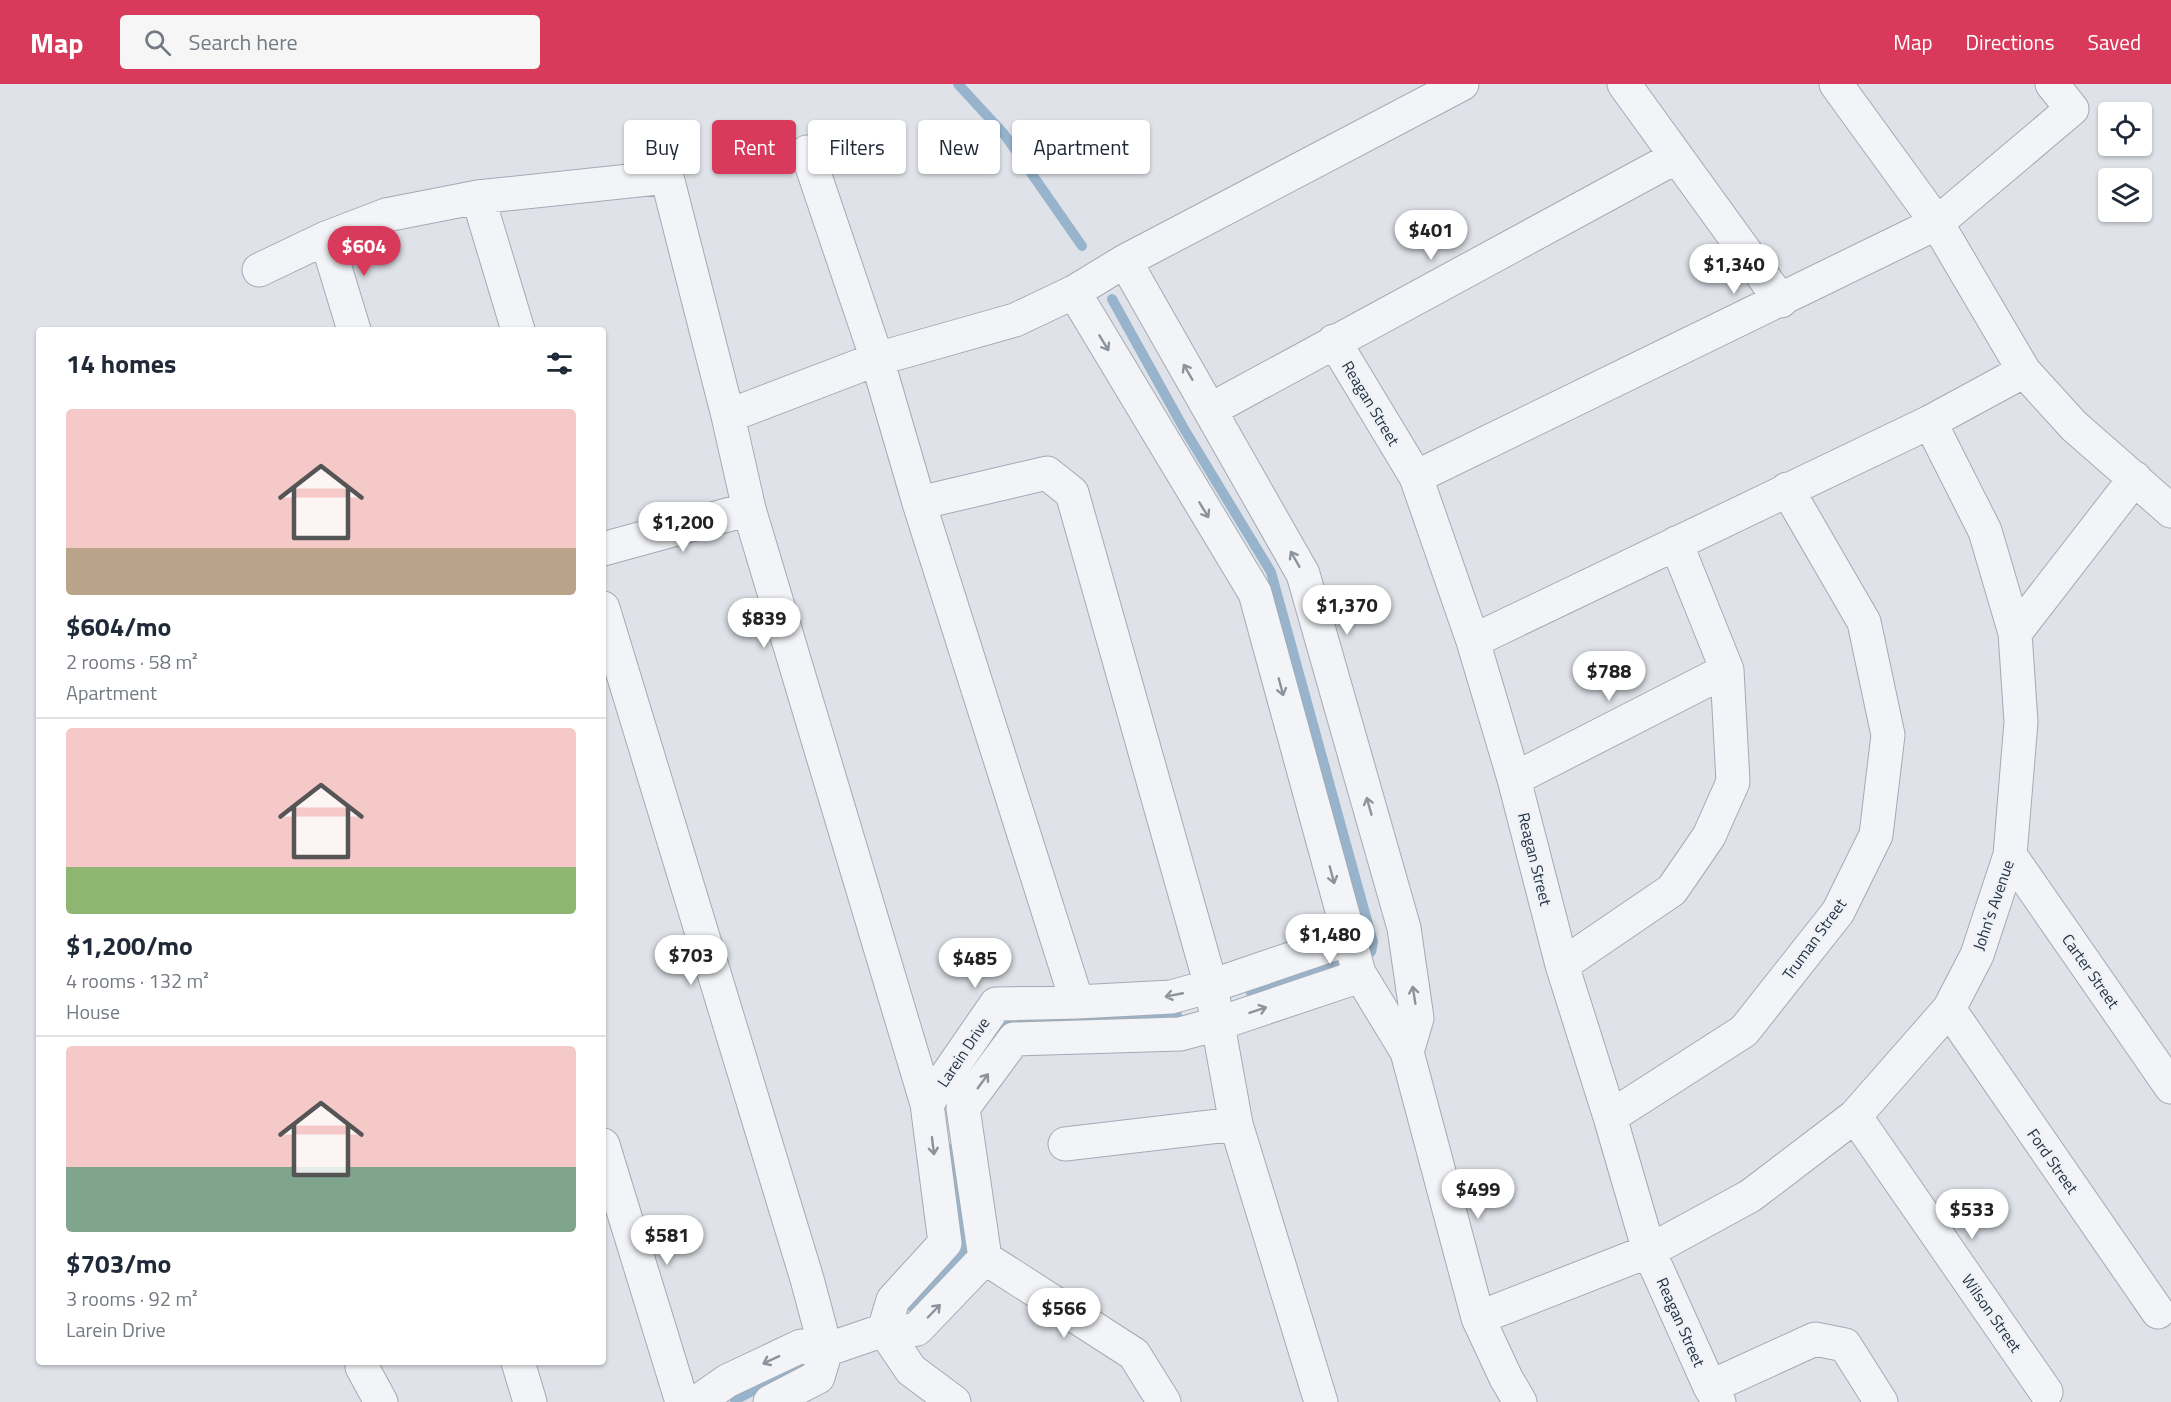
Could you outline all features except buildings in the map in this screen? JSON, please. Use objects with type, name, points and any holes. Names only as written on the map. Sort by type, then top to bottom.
[{"type":"street","points":[[728,416],[877,359],[1015,320],[1074,292],[1125,261],[1462,84]]},
{"type":"street","points":[[1624,84],[1781,301]]},
{"type":"street","points":[[1836,84],[1937,223],[2024,371],[2074,426],[2171,511]]},
{"type":"street","points":[[1416,477],[1937,223],[2072,109],[2052,84]]},
{"type":"street","points":[[807,152],[877,359],[919,503],[1077,1002]]},
{"type":"street","points":[[1210,410],[1676,157]]},
{"type":"street","points":[[259,270],[326,238],[386,215],[478,197],[667,177],[728,416],[749,509],[927,1104]]},
{"type":"street","points":[[478,197],[517,327]]},
{"type":"street","points":[[326,238],[353,327]]},
{"type":"street","points":[[1125,261],[1303,574],[1404,928],[1418,1018],[1407,1052]]},
{"type":"street","points":[[1074,292],[1255,593],[1360,975],[1407,1052],[1478,1318],[1520,1402]]},
{"type":"street","name":"Reagan Street","points":[[1334,341],[1416,477],[1473,641],[1515,780],[1562,965],[1649,1251],[1715,1395]]},
{"type":"street","points":[[1473,641],[1930,422],[2024,371]]},
{"type":"street","name":"John's Avenue","points":[[1478,1318],[1649,1251],[1750,1196],[1856,1116],[1949,1009],[1977,955],[2010,855],[2021,722],[2015,633],[1985,531],[1930,422]]},
{"type":"street","points":[[919,503],[1047,473],[1072,493],[1211,986],[1236,1124],[1321,1402]]},
{"type":"street","points":[[2015,633],[2135,478]]},
{"type":"street","name":"Truman Street","points":[[1610,1117],[1744,1031],[1838,912],[1876,835],[1888,735],[1864,622],[1787,489]]},
{"type":"street","points":[[606,548],[749,509]]},
{"type":"street","points":[[1562,965],[1672,890],[1709,836],[1733,782],[1727,670],[1676,543]]},
{"type":"street","points":[[606,618],[807,1280],[826,1350],[818,1377],[770,1402]]},
{"type":"street","points":[[1515,780],[1727,670]]},
{"type":"street","name":"Carter Street","points":[[2010,855],[2171,1087]]},
{"type":"street","name":"Larein Drive","points":[[884,1330],[893,1300],[945,1244],[927,1104],[996,1004],[1171,997],[1350,941]]},
{"type":"street","name":"Larein Drive","points":[[985,1258],[963,1108],[1014,1040],[1180,1034],[1217,1024],[1360,975]]},
{"type":"street","name":"Ford Street","points":[[1949,1009],[2158,1312]]},
{"type":"street","name":"Wilson Street","points":[[1856,1116],[2046,1392]]},
{"type":"street","points":[[1065,1144],[1236,1124]]},
{"type":"street","points":[[606,1155],[682,1402]]},
{"type":"street","points":[[697,1402],[727,1381],[801,1346],[826,1350],[884,1330],[902,1332],[917,1329],[985,1258],[1134,1354],[1164,1402]]},
{"type":"street","points":[[884,1330],[911,1370],[944,1400]]},
{"type":"street","points":[[1715,1395],[1815,1339],[1845,1345],[1881,1402]]},
{"type":"street","points":[[519,1365],[530,1402]]},
{"type":"street","points":[[362,1367],[381,1402]]},
{"type":"waterway","points":[[958,84],[1004,134],[1082,246]]},
{"type":"waterway","points":[[1112,299],[1183,427],[1271,572],[1373,942],[1371,952],[1251,993]]},
{"type":"waterway","points":[[972,1069],[1004,1023],[1177,1015]]},
{"type":"waterway","points":[[910,1306],[964,1249],[952,1149]]},
{"type":"waterway","points":[[735,1400],[803,1364]]}]
